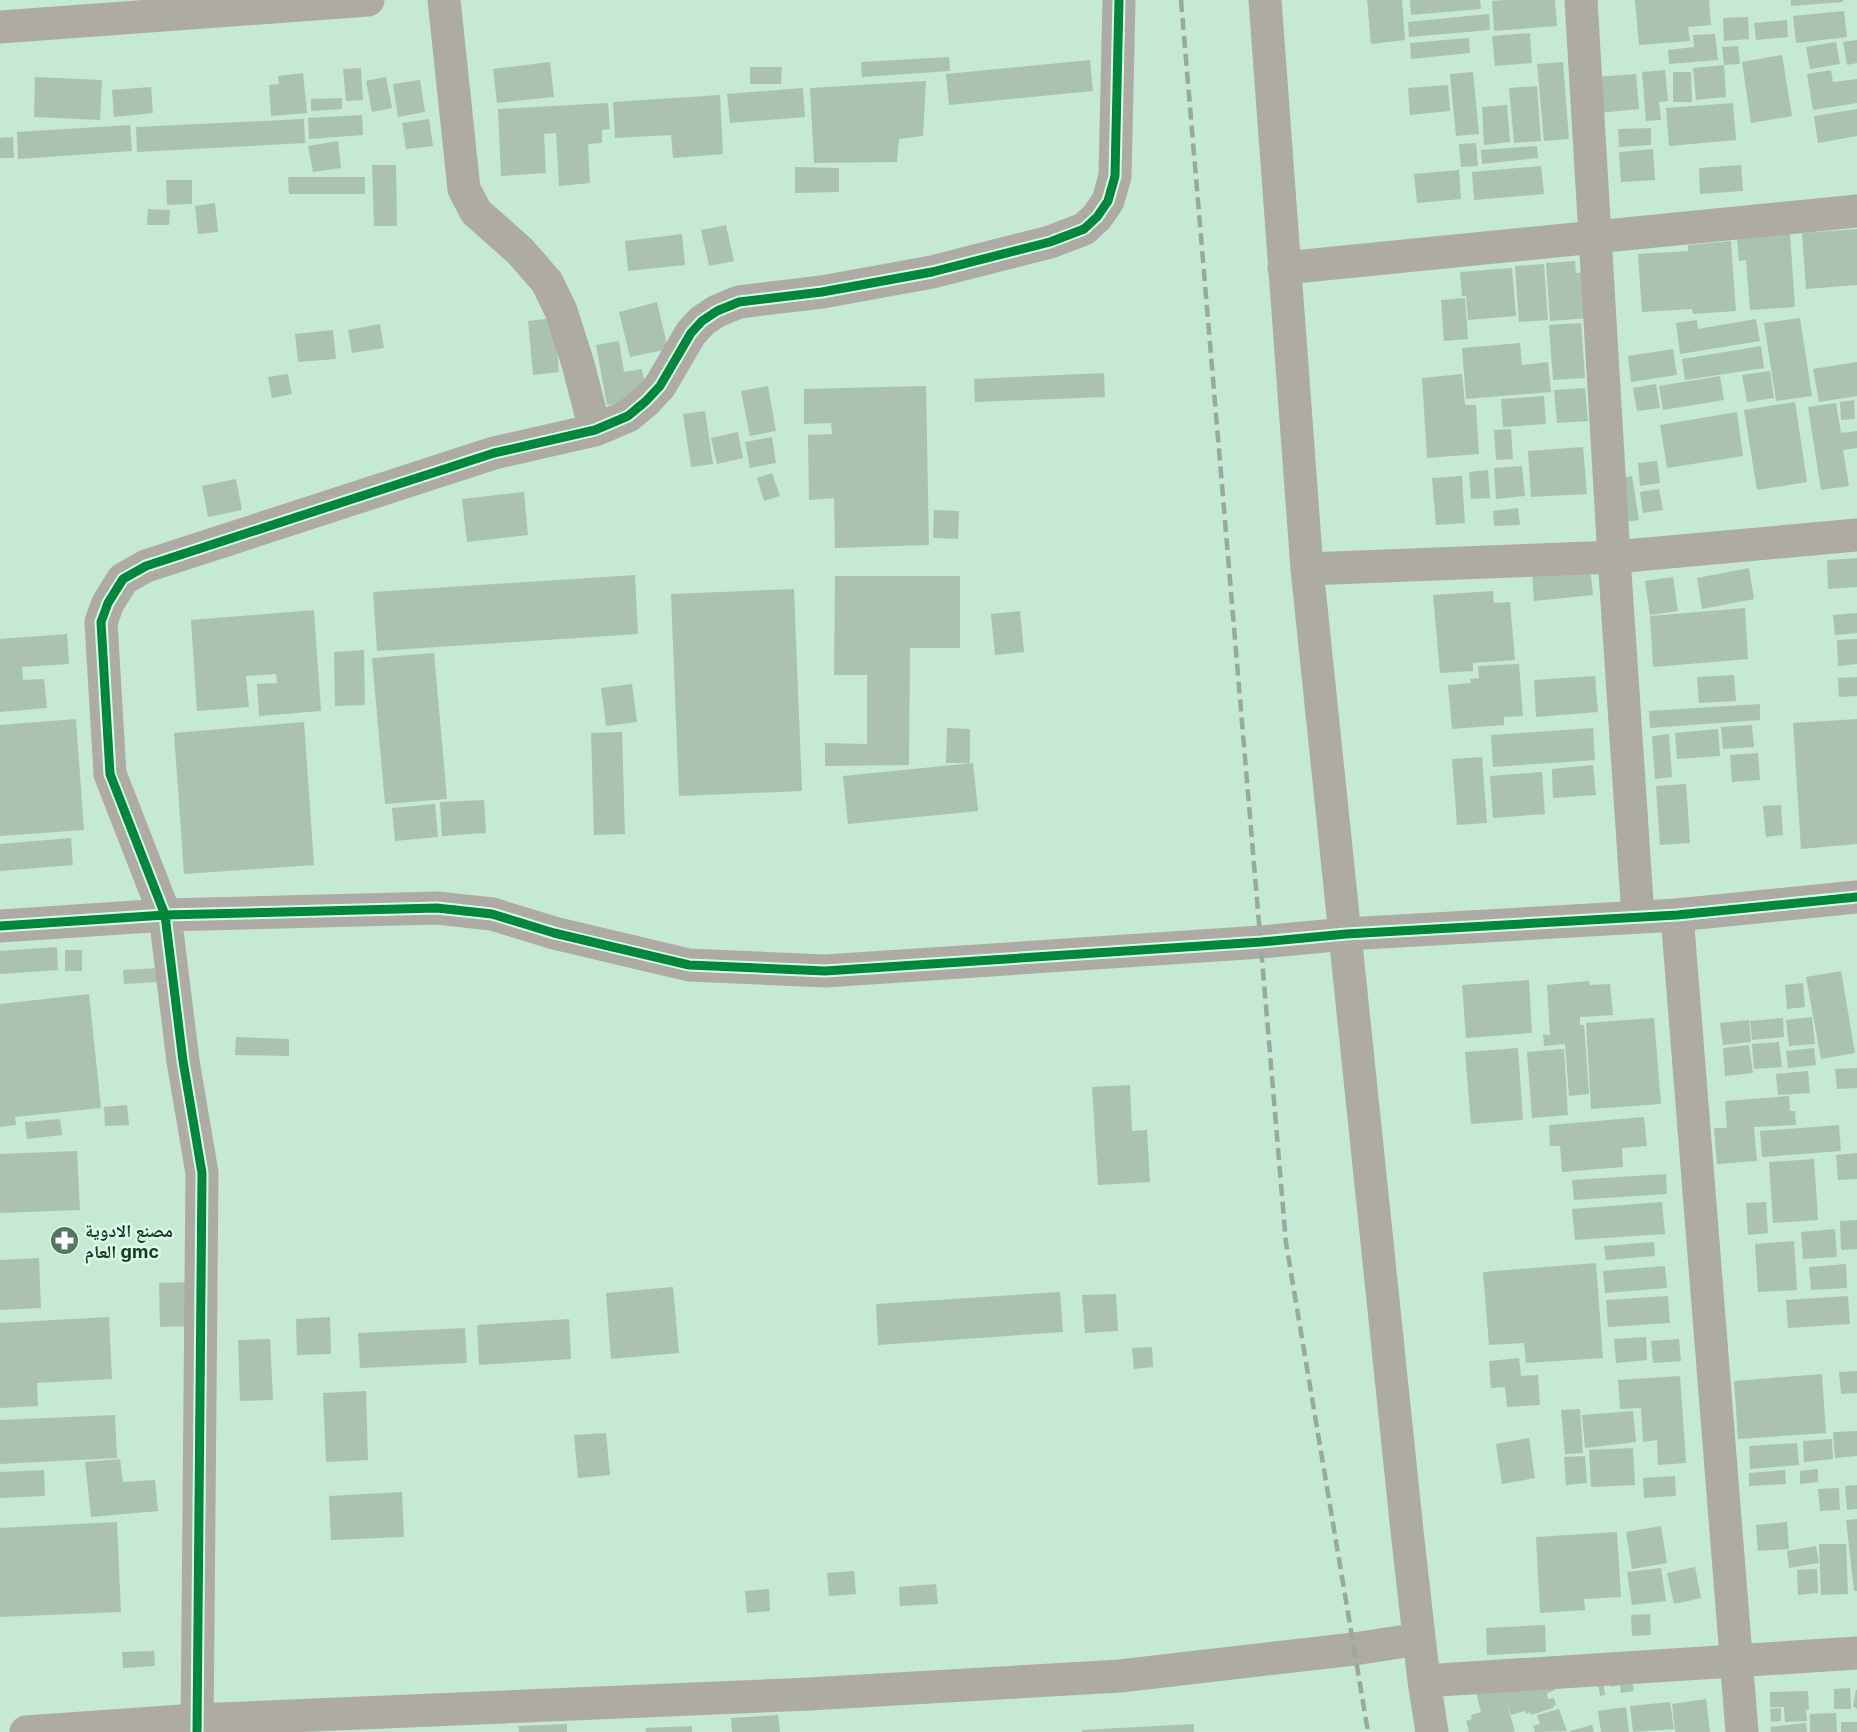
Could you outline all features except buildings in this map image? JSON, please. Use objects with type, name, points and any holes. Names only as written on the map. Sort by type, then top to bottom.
[{"type":"street","points":[[0,27],[368,0]]},
{"type":"street","points":[[444,0],[464,189],[476,212],[520,251],[547,282],[564,321],[578,364],[595,430]]},
{"type":"street","points":[[197,1726],[202,1173],[183,1061],[165,915],[110,774],[101,622],[108,603],[123,579],[146,566],[494,453],[595,430],[628,416],[660,386],[691,333],[702,321],[717,311],[739,302],[822,292],[932,272],[1050,242],[1084,229],[1097,217],[1108,201],[1115,176],[1119,0]]},
{"type":"street","points":[[1265,0],[1307,569],[1419,1639],[1432,1732]]},
{"type":"street","points":[[1581,0],[1638,917]]},
{"type":"street","points":[[1284,268],[1857,211]]},
{"type":"street","points":[[1307,569],[1614,557],[1857,535]]},
{"type":"street","points":[[0,926],[165,915],[437,908],[492,914],[554,933],[688,965],[825,971],[1249,943],[1346,934],[1677,915],[1857,897]]},
{"type":"street","points":[[1677,915],[1742,1732]]},
{"type":"street","points":[[26,1732],[197,1726],[1120,1676],[1354,1649],[1419,1639]]},
{"type":"street","points":[[1424,1681],[1857,1653]]},
{"type":"railway","points":[[1181,0],[1286,1243],[1368,1732]]},
{"type":"cycle path","points":[[197,1732],[202,1173],[183,1061],[165,915],[110,774],[101,622],[108,603],[123,579],[146,566],[494,453],[595,430],[628,416],[660,386],[691,333],[702,321],[717,311],[739,302],[822,292],[932,272],[1050,242],[1084,229],[1097,217],[1108,201],[1115,176],[1119,0]]},
{"type":"cycle path","points":[[0,926],[165,915],[437,908],[492,914],[554,933],[689,965],[825,971],[1261,942],[1346,934],[1677,915],[1857,897]]},
{"type":"place","name":"مصنع الادوية العام gmc","points":[[64,1241]]}]
